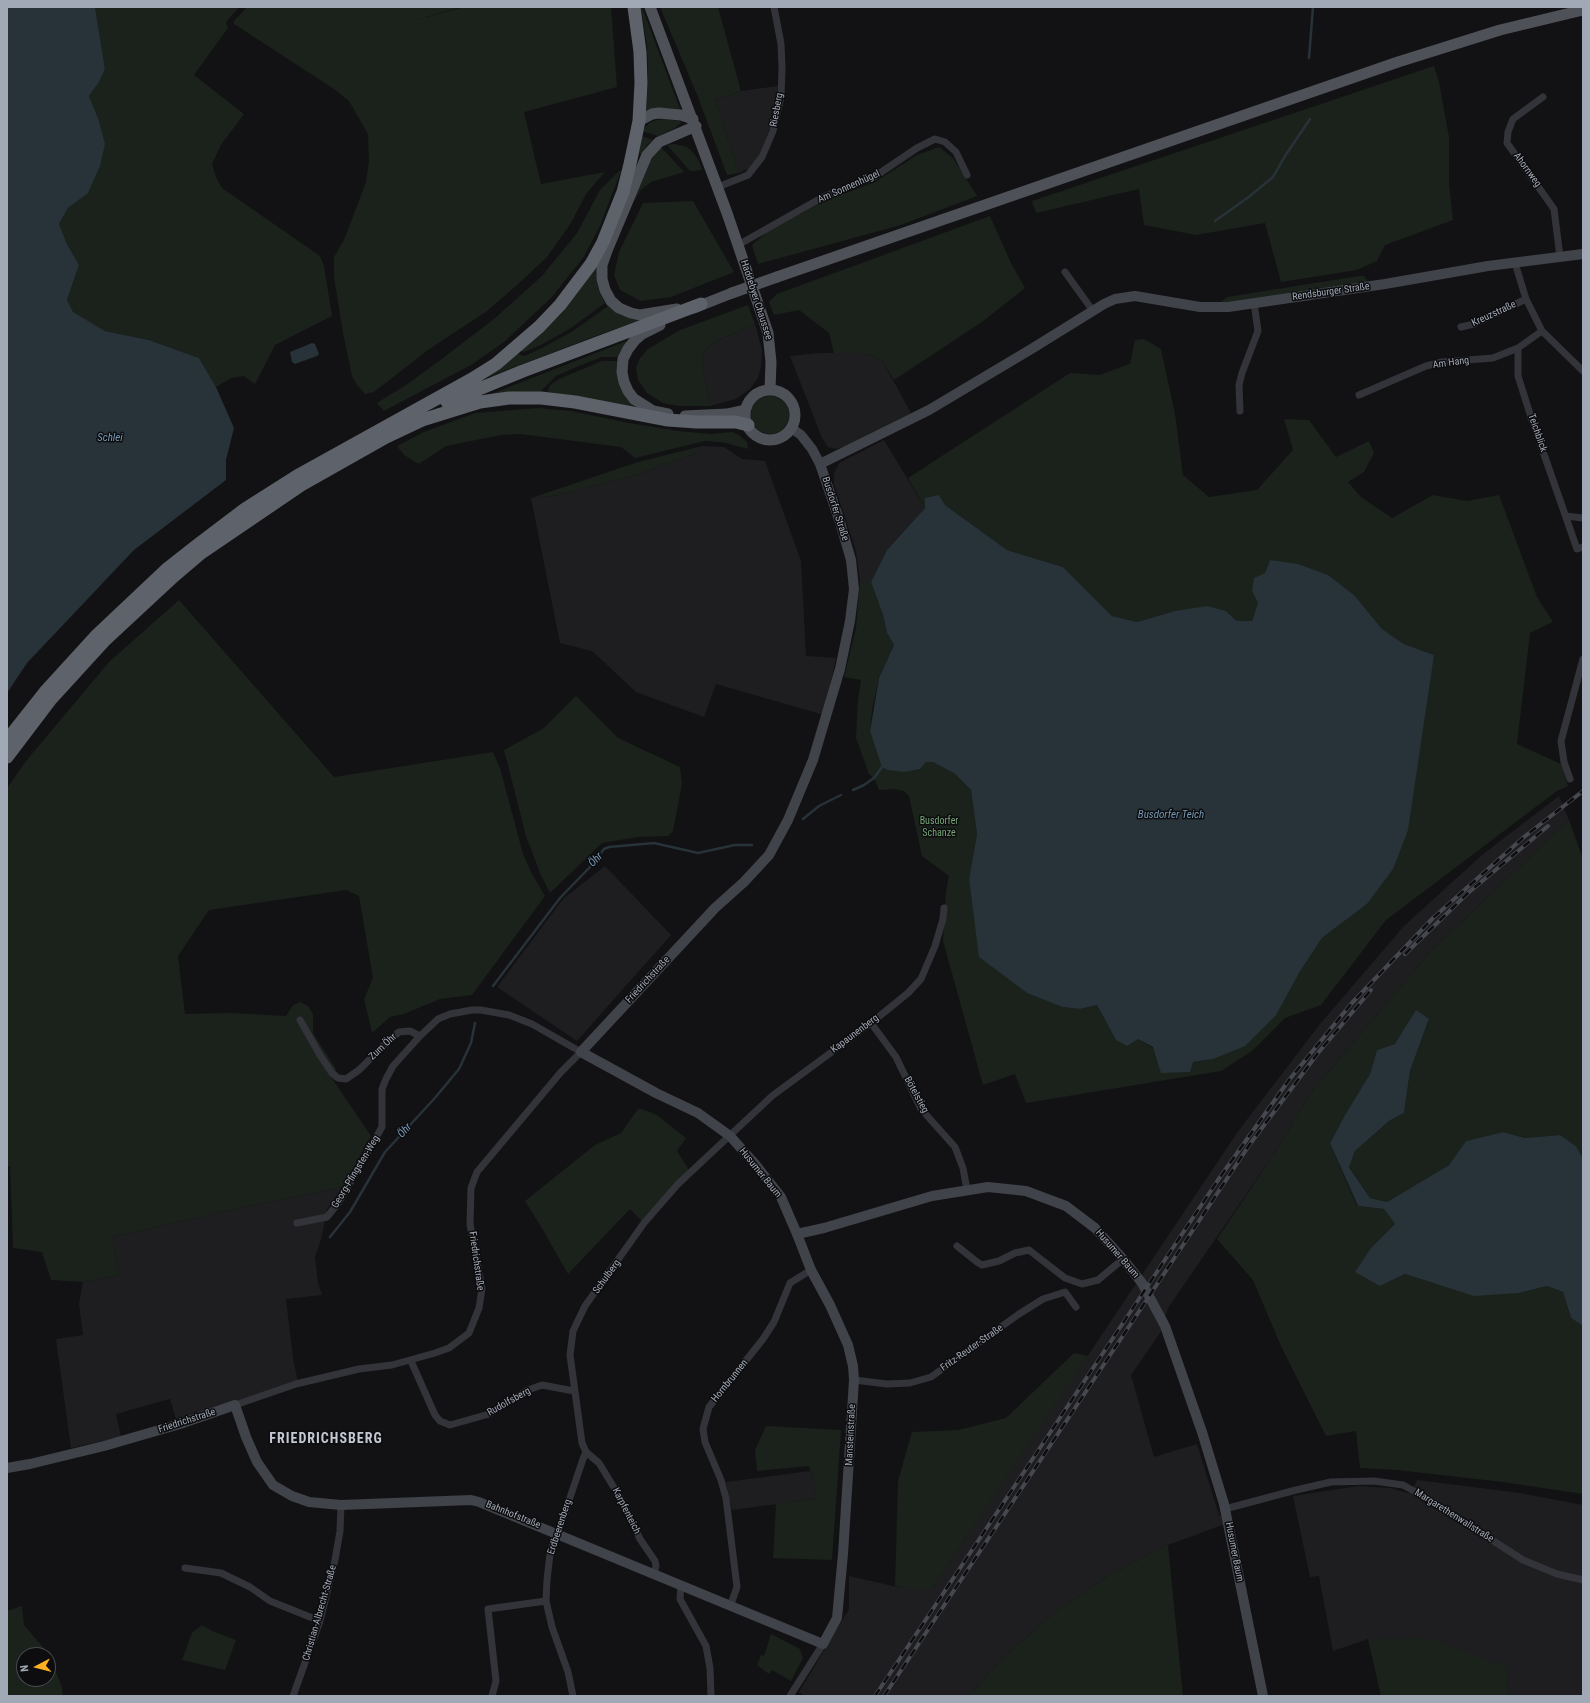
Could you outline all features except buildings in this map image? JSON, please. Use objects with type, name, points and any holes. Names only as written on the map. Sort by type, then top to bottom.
[{"type":"highway","points":[[7,757],[50,700],[104,642],[174,576],[201,553],[301,485],[386,437],[496,364],[540,327],[560,306],[576,286],[600,247],[623,192],[630,164],[639,121],[641,82],[640,52],[634,7]]},
{"type":"highway","points":[[7,740],[45,692],[97,635],[168,568],[245,509],[297,476],[443,403],[523,371],[701,304]]},
{"type":"highway","points":[[419,415],[480,402],[509,398],[541,398],[575,402],[668,420],[736,422],[748,425]]},
{"type":"main road","name":"Haddebyer Chaussee","points":[[650,7],[718,187],[768,333],[771,362],[770,390]]},
{"type":"main road","points":[[747,406],[746,419],[748,425],[756,435],[770,440],[786,434],[795,420],[793,404],[784,394],[770,390],[756,394],[747,406],[745,410],[727,414],[696,416],[653,411],[643,406],[628,391],[623,377],[623,359],[628,349],[642,334],[701,304],[1398,62],[1500,30],[1583,10]]},
{"type":"main road","points":[[639,121],[652,114],[659,113],[681,115],[694,123],[659,142],[647,155],[602,264],[604,290],[619,308],[631,314],[650,314],[701,304]]},
{"type":"street","name":"Riesberg","points":[[718,187],[748,175],[762,157],[773,131],[781,97],[782,68],[782,44],[774,7]]},
{"type":"street","name":"Ahornweg","points":[[1543,97],[1513,119],[1508,132],[1507,143],[1554,209],[1560,257]]},
{"type":"street","name":"Am Sonnenhügel","points":[[738,245],[823,197],[874,178],[917,148],[935,139],[945,142],[956,152],[967,175]]},
{"type":"street","name":"Rendsburger Straße","points":[[1084,317],[1115,299],[1135,296],[1200,307],[1228,307],[1385,284],[1515,262],[1583,254]]},
{"type":"street","name":"Kreuzstraße","points":[[1515,262],[1526,298],[1542,332],[1583,371]]},
{"type":"street","points":[[1065,272],[1093,311]]},
{"type":"street","name":"Kreuzstraße","points":[[1461,327],[1474,324],[1526,298]]},
{"type":"street","points":[[1240,411],[1239,385],[1258,331],[1254,303]]},
{"type":"street","name":"Busdorfer Straße","points":[[776,845],[813,760],[840,669],[850,620],[854,589],[851,560],[840,522],[820,464],[929,410],[1084,317]]},
{"type":"street","name":"Am Hang","points":[[1359,395],[1426,366],[1442,362],[1493,358],[1518,348],[1542,332]]},
{"type":"street","name":"Teichblick","points":[[1518,348],[1518,376],[1577,549],[1583,547]]},
{"type":"street","points":[[791,428],[805,440],[820,464]]},
{"type":"street","points":[[1566,516],[1583,518]]},
{"type":"street","points":[[1570,779],[1564,762],[1561,742],[1583,659]]},
{"type":"street","name":"Friedrichstraße","points":[[7,1468],[104,1446],[180,1424],[296,1384],[360,1369],[411,1361],[449,1348],[469,1333],[479,1308],[482,1290],[470,1224],[471,1188],[477,1172],[561,1072],[715,908],[744,882],[769,855],[776,845]]},
{"type":"street","name":"Kapaunenberg","points":[[730,1136],[772,1096],[871,1023],[908,993],[921,979],[935,946],[944,919],[944,908]]},
{"type":"street","points":[[420,1036],[438,1018],[463,1011],[481,1010],[510,1015],[532,1024],[581,1052]]},
{"type":"street","name":"Zum Öhr","points":[[300,1020],[320,1055],[332,1073],[338,1078],[346,1079],[359,1070],[399,1032],[410,1031],[420,1036]]},
{"type":"street","name":"Bötelstieg","points":[[871,1023],[896,1057],[921,1109],[955,1147],[963,1168],[967,1190]]},
{"type":"street","name":"Georg-Pfingsten-Weg","points":[[297,1223],[327,1216],[339,1202],[382,1127],[382,1089],[386,1079],[393,1066],[420,1036]]},
{"type":"street","name":"Husumer Baum","points":[[581,1052],[656,1093],[698,1113],[730,1136],[755,1164],[781,1197],[797,1234],[824,1228],[906,1203],[988,1187],[1026,1191],[1066,1206],[1095,1228],[1142,1283],[1165,1326],[1202,1432],[1225,1509],[1264,1696]]},
{"type":"street","name":"Schulberg","points":[[586,1452],[579,1431],[570,1355],[573,1331],[585,1306],[648,1219],[678,1184],[730,1136]]},
{"type":"street","name":"Mansteinstraße","points":[[797,1234],[811,1270],[830,1305],[848,1345],[854,1380],[844,1539],[837,1618],[823,1644]]},
{"type":"street","points":[[957,1246],[977,1262],[982,1264],[999,1261],[1015,1253],[1029,1250],[1065,1278],[1082,1284],[1098,1280],[1123,1259]]},
{"type":"street","name":"Hornbrunnen","points":[[731,1604],[737,1588],[726,1498],[722,1480],[705,1442],[703,1429],[709,1407],[763,1339],[774,1322],[790,1282],[811,1270]]},
{"type":"street","name":"Fritz-Reuter-Straße","points":[[854,1380],[887,1384],[910,1383],[931,1376],[1019,1314],[1043,1299],[1066,1292],[1076,1307]]},
{"type":"street","name":"Rudolfsberg","points":[[411,1361],[434,1415],[440,1421],[450,1425],[489,1414],[528,1390],[542,1385],[574,1391]]},
{"type":"street","name":"Bahnhofstraße","points":[[235,1405],[246,1437],[257,1462],[273,1484],[292,1496],[309,1502],[341,1505],[471,1500],[479,1502],[731,1604],[823,1644]]},
{"type":"street","name":"Erdbeerenberg","points":[[572,1696],[568,1672],[552,1627],[546,1601],[550,1554],[586,1452]]},
{"type":"street","name":"Karpfenteich","points":[[586,1452],[599,1463],[622,1498],[640,1539],[655,1561],[656,1566],[654,1574]]},
{"type":"street","name":"Margarethenwallstraße","points":[[1225,1509],[1331,1482],[1374,1481],[1403,1485],[1430,1500],[1523,1560],[1557,1574],[1583,1580]]},
{"type":"street","name":"Christian-Albrecht-Straße","points":[[293,1696],[320,1621],[336,1560],[340,1531],[341,1505]]},
{"type":"street","points":[[185,1568],[221,1573],[250,1587],[270,1601],[320,1621]]},
{"type":"street","points":[[681,1585],[680,1599],[706,1646],[710,1668],[711,1696]]},
{"type":"street","points":[[492,1696],[496,1681],[488,1609],[546,1601]]},
{"type":"street","points":[[790,1696],[823,1644]]},
{"type":"shaded area","points":[[778,86],[770,128],[758,159],[750,168],[739,173],[715,100],[741,91]]},
{"type":"shaded area","points":[[755,324],[762,350],[761,367],[758,378],[750,389],[736,399],[710,406],[701,358],[706,349],[716,341]]},
{"type":"shaded area","points":[[819,353],[863,353],[882,360],[911,413],[848,445],[837,449],[828,447],[822,438],[790,356]]},
{"type":"shaded area","points":[[884,440],[925,508],[887,550],[871,582],[860,582],[856,551],[834,484],[834,474],[839,463]]},
{"type":"shaded area","points":[[702,446],[724,447],[742,459],[765,461],[801,561],[806,656],[836,658],[824,715],[716,684],[704,717],[636,692],[592,651],[560,643],[531,498],[559,495],[636,475],[694,454]]},
{"type":"shaded area","points":[[1559,796],[1569,820],[1432,950],[1313,1090],[1276,1151],[1168,1308],[1160,1333],[1131,1375],[1154,1457],[1197,1444],[1219,1515],[1233,1521],[1168,1545],[1111,1574],[1053,1614],[1004,1657],[969,1696],[805,1696],[799,1692],[849,1609],[849,1576],[902,1588],[932,1588],[1239,1130],[1320,1024],[1404,926],[1482,855]]},
{"type":"shaded area","points":[[605,866],[671,935],[577,1041],[497,987],[563,899]]},
{"type":"shaded area","points":[[343,1187],[327,1209],[322,1236],[315,1257],[318,1283],[322,1295],[286,1299],[293,1358],[298,1382],[176,1419],[170,1399],[116,1414],[121,1437],[71,1448],[56,1339],[83,1335],[79,1304],[83,1282],[119,1275],[112,1237],[253,1205]]},
{"type":"shaded area","points":[[811,1471],[814,1479],[815,1499],[732,1510],[726,1482]]},
{"type":"shaded area","points":[[1417,1480],[1520,1493],[1583,1505],[1583,1696],[1515,1696],[1507,1693],[1508,1668],[1368,1639],[1333,1651],[1319,1576],[1310,1577],[1293,1496],[1358,1486],[1391,1488],[1411,1494]]},
{"type":"green space","points":[[95,7],[239,7],[226,22],[228,28],[194,75],[244,114],[221,145],[212,164],[216,177],[222,188],[320,256],[324,266],[332,316],[275,345],[255,384],[244,376],[231,378],[216,387],[199,358],[149,340],[105,331],[73,313],[67,300],[79,265],[67,244],[59,224],[68,208],[88,192],[98,118],[89,96],[99,82],[105,69]]},
{"type":"green space","points":[[247,7],[461,7],[409,22],[464,7],[611,7],[617,87],[524,112],[541,184],[605,172],[586,194],[571,223],[547,257],[487,311],[428,350],[374,392],[365,394],[357,385],[352,376],[334,277],[334,257],[344,240],[366,182],[369,161],[368,134],[349,101],[334,89],[234,24],[234,21]]},
{"type":"green space","points":[[641,7],[680,109],[666,108],[646,112],[648,75],[647,46]]},
{"type":"green space","points":[[660,7],[718,7],[741,91],[715,100],[739,173],[727,175],[698,97]]},
{"type":"green space","points":[[1434,66],[1439,82],[1449,137],[1449,183],[1453,220],[1385,245],[1377,261],[1357,270],[1281,282],[1265,223],[1196,235],[1144,225],[1139,189],[1036,213],[1032,201]]},
{"type":"green space","points":[[666,119],[680,121],[681,123],[675,128],[658,136],[642,131],[649,123]]},
{"type":"green space","points":[[642,136],[653,140],[641,154],[639,153]]},
{"type":"green space","points":[[674,144],[687,147],[692,151],[699,161],[702,170],[689,170],[667,145]]},
{"type":"green space","points":[[661,147],[684,172],[651,182],[641,190],[633,203],[654,153]]},
{"type":"green space","points":[[939,147],[953,158],[977,196],[901,225],[758,264],[752,245],[767,232],[824,201],[875,182],[917,155]]},
{"type":"green space","points":[[619,171],[621,171],[600,226],[583,258],[551,298],[504,342],[471,365],[384,411],[377,403],[409,383],[494,319],[542,276],[577,233],[600,190]]},
{"type":"green space","points":[[693,201],[734,272],[671,297],[641,301],[620,290],[614,275],[619,252],[643,203]]},
{"type":"green space","points":[[990,216],[1011,263],[1025,288],[982,322],[894,380],[882,360],[863,353],[834,353],[829,333],[799,310],[774,315],[769,302],[777,294]]},
{"type":"green space","points":[[599,259],[596,278],[599,291],[605,303],[571,328],[541,345],[524,352],[521,351],[562,313]]},
{"type":"green space","points":[[1364,276],[1368,282],[1304,291],[1258,300],[1222,304],[1221,302],[1227,297]]},
{"type":"green space","points":[[748,305],[755,324],[716,341],[706,349],[701,358],[710,406],[678,406],[663,403],[647,393],[638,380],[636,368],[640,358],[648,349],[680,330]]},
{"type":"green space","points":[[608,306],[621,315],[644,319],[480,380],[518,353],[523,356],[542,348],[573,331]]},
{"type":"green space","name":"Busdorfer Schanze","points":[[1144,339],[1161,349],[1175,414],[1183,475],[1209,497],[1257,490],[1293,450],[1284,419],[1309,420],[1336,457],[1369,441],[1374,453],[1364,472],[1348,482],[1361,497],[1392,518],[1433,495],[1467,501],[1499,495],[1537,597],[1553,622],[1530,633],[1517,744],[1561,764],[1568,786],[1557,791],[1386,920],[1321,1005],[1285,1018],[1252,1051],[1221,1071],[1026,1103],[1015,1074],[983,1085],[943,941],[946,891],[949,876],[922,856],[909,796],[904,791],[895,789],[879,790],[874,778],[869,774],[856,738],[858,699],[861,680],[844,677],[856,628],[860,582],[871,582],[883,615],[887,633],[894,645],[879,678],[872,710],[870,731],[875,745],[926,762],[933,762],[955,774],[971,790],[977,834],[969,879],[980,957],[1027,993],[1062,1007],[1080,1009],[1097,1005],[1116,1040],[1138,1039],[1153,1048],[1193,1062],[1213,1059],[1299,973],[1322,938],[1367,904],[1434,655],[1404,644],[1382,629],[1355,596],[1270,560],[1265,573],[1252,591],[1258,603],[1252,621],[1237,621],[1226,611],[1175,611],[1137,622],[1112,616],[1063,567],[1007,550],[945,505],[939,496],[925,508],[908,478],[1070,373],[1099,375],[1130,364],[1135,340]]},
{"type":"green space","points":[[629,340],[620,357],[602,357],[581,365],[556,376],[540,392],[486,396]]},
{"type":"green space","points":[[602,361],[618,361],[619,384],[623,393],[637,409],[547,392],[550,385],[559,379]]},
{"type":"green space","points":[[766,396],[774,396],[781,399],[786,404],[789,415],[786,426],[781,431],[774,434],[766,434],[759,431],[754,426],[751,419],[751,411],[754,404],[759,399]]},
{"type":"green space","points":[[538,408],[571,411],[678,431],[711,434],[733,432],[747,442],[748,449],[726,443],[705,441],[635,458],[621,447],[520,434],[501,435],[446,446],[419,464],[404,455],[397,446],[424,432],[475,413]]},
{"type":"green space","points":[[702,446],[694,454],[636,475],[559,495],[531,498],[638,462]]},
{"type":"green space","points":[[179,600],[334,777],[493,752],[500,768],[523,854],[532,874],[545,896],[472,995],[440,999],[404,1014],[390,1017],[372,1033],[364,999],[373,978],[359,896],[346,890],[209,910],[178,956],[185,1014],[231,1013],[286,1016],[293,1005],[300,1002],[308,1006],[313,1014],[313,1033],[336,1069],[331,1077],[371,1136],[343,1187],[253,1205],[112,1237],[119,1275],[83,1282],[51,1280],[42,1252],[13,1248],[10,1166],[7,1166],[7,788],[26,761],[109,662]]},
{"type":"green space","points":[[576,696],[618,738],[680,767],[682,784],[673,831],[668,836],[638,837],[602,843],[550,893],[540,873],[526,836],[504,750],[544,728]]},
{"type":"green space","points":[[1569,820],[1583,859],[1583,1159],[1576,1146],[1560,1135],[1525,1138],[1503,1132],[1466,1141],[1449,1165],[1387,1202],[1370,1198],[1349,1166],[1355,1151],[1389,1121],[1404,1113],[1410,1071],[1429,1020],[1395,1044],[1377,1050],[1370,1074],[1330,1143],[1357,1206],[1384,1209],[1395,1224],[1371,1248],[1380,1286],[1405,1274],[1436,1284],[1519,1293],[1547,1286],[1563,1292],[1571,1318],[1583,1326],[1583,1494],[1503,1482],[1397,1470],[1360,1468],[1356,1431],[1326,1436],[1281,1346],[1253,1280],[1217,1239],[1276,1151],[1313,1090],[1432,950]]},
{"type":"green space","points":[[638,1109],[642,1109],[657,1115],[686,1138],[677,1151],[689,1170],[642,1221],[630,1209],[568,1274],[525,1201],[595,1145],[621,1133]]},
{"type":"green space","points":[[1074,1353],[1088,1356],[932,1588],[902,1588],[895,1586],[898,1481],[912,1432],[958,1430],[1006,1418]]},
{"type":"green space","points":[[766,1426],[841,1430],[832,1560],[773,1558],[776,1504],[815,1499],[814,1479],[809,1466],[757,1471],[755,1450]]},
{"type":"green space","points":[[1168,1545],[1183,1696],[969,1696],[1004,1657],[1053,1614],[1111,1574]]},
{"type":"green space","points":[[22,1606],[24,1625],[43,1647],[16,1647],[16,1687],[56,1687],[56,1672],[62,1687],[63,1696],[7,1696],[7,1611]]},
{"type":"green space","points":[[202,1625],[212,1631],[236,1640],[225,1670],[182,1660],[192,1633]]},
{"type":"green space","points":[[771,1634],[800,1649],[803,1658],[791,1681],[772,1670],[769,1674],[757,1665],[761,1655],[764,1656]]},
{"type":"green space","points":[[1428,1638],[1508,1668],[1507,1693],[1515,1696],[1381,1696],[1368,1639]]},
{"type":"water","name":"Schlei","points":[[7,7],[95,7],[105,69],[99,82],[89,96],[98,118],[105,144],[100,166],[88,193],[68,208],[59,224],[67,244],[79,265],[67,300],[73,312],[105,331],[149,340],[199,358],[216,387],[234,428],[226,460],[226,480],[134,550],[27,663],[7,693]]},
{"type":"water","points":[[312,343],[315,344],[319,354],[317,356],[295,364],[292,362],[290,352]]},
{"type":"water","name":"Busdorfer Teich","points":[[939,495],[945,505],[1007,550],[1063,567],[1112,616],[1137,622],[1175,611],[1207,606],[1226,611],[1237,621],[1252,621],[1258,603],[1252,591],[1254,578],[1265,573],[1270,560],[1298,564],[1328,575],[1355,596],[1382,629],[1404,644],[1434,655],[1408,830],[1393,869],[1367,904],[1322,938],[1299,973],[1276,1015],[1245,1046],[1213,1059],[1193,1062],[1190,1072],[1161,1073],[1153,1047],[1138,1039],[1127,1046],[1116,1040],[1097,1005],[1080,1009],[1062,1007],[1027,993],[979,957],[969,879],[977,834],[971,790],[955,774],[933,762],[926,762],[920,769],[904,772],[888,770],[882,767],[870,731],[879,678],[894,645],[887,633],[883,615],[871,582],[887,550],[925,508],[925,498]]},
{"type":"water","points":[[1416,1010],[1429,1019],[1410,1071],[1404,1113],[1389,1121],[1355,1151],[1349,1167],[1370,1198],[1387,1202],[1449,1165],[1466,1141],[1503,1132],[1525,1138],[1560,1135],[1576,1146],[1583,1159],[1583,1326],[1571,1318],[1563,1292],[1547,1286],[1519,1293],[1474,1296],[1405,1274],[1380,1286],[1355,1272],[1371,1248],[1395,1224],[1384,1209],[1358,1206],[1330,1143],[1370,1074],[1377,1050],[1395,1044]]},
{"type":"waterway","points":[[1309,58],[1313,7]]},
{"type":"waterway","points":[[1215,221],[1250,196],[1273,177],[1310,119]]},
{"type":"waterway","name":"Öhr","points":[[853,790],[874,778],[882,767]]},
{"type":"waterway","name":"Öhr","points":[[803,819],[819,806],[841,795]]},
{"type":"waterway","name":"Öhr","points":[[493,986],[560,898],[589,868],[604,849],[609,847],[654,843],[698,853],[735,845],[752,845]]},
{"type":"waterway","name":"Öhr","points":[[330,1237],[350,1212],[385,1152],[434,1099],[459,1069],[471,1043],[475,1023]]},
{"type":"railway","points":[[875,1696],[1218,1180],[1289,1080],[1351,1004],[1433,918],[1524,837],[1583,791]]},
{"type":"railway","points":[[1405,954],[1468,893],[1548,826]]},
{"type":"railway","points":[[884,1696],[1250,1144],[1318,1053],[1371,990]]},
{"type":"district","name":"FRIEDRICHSBERG","points":[[326,1439]]}]
